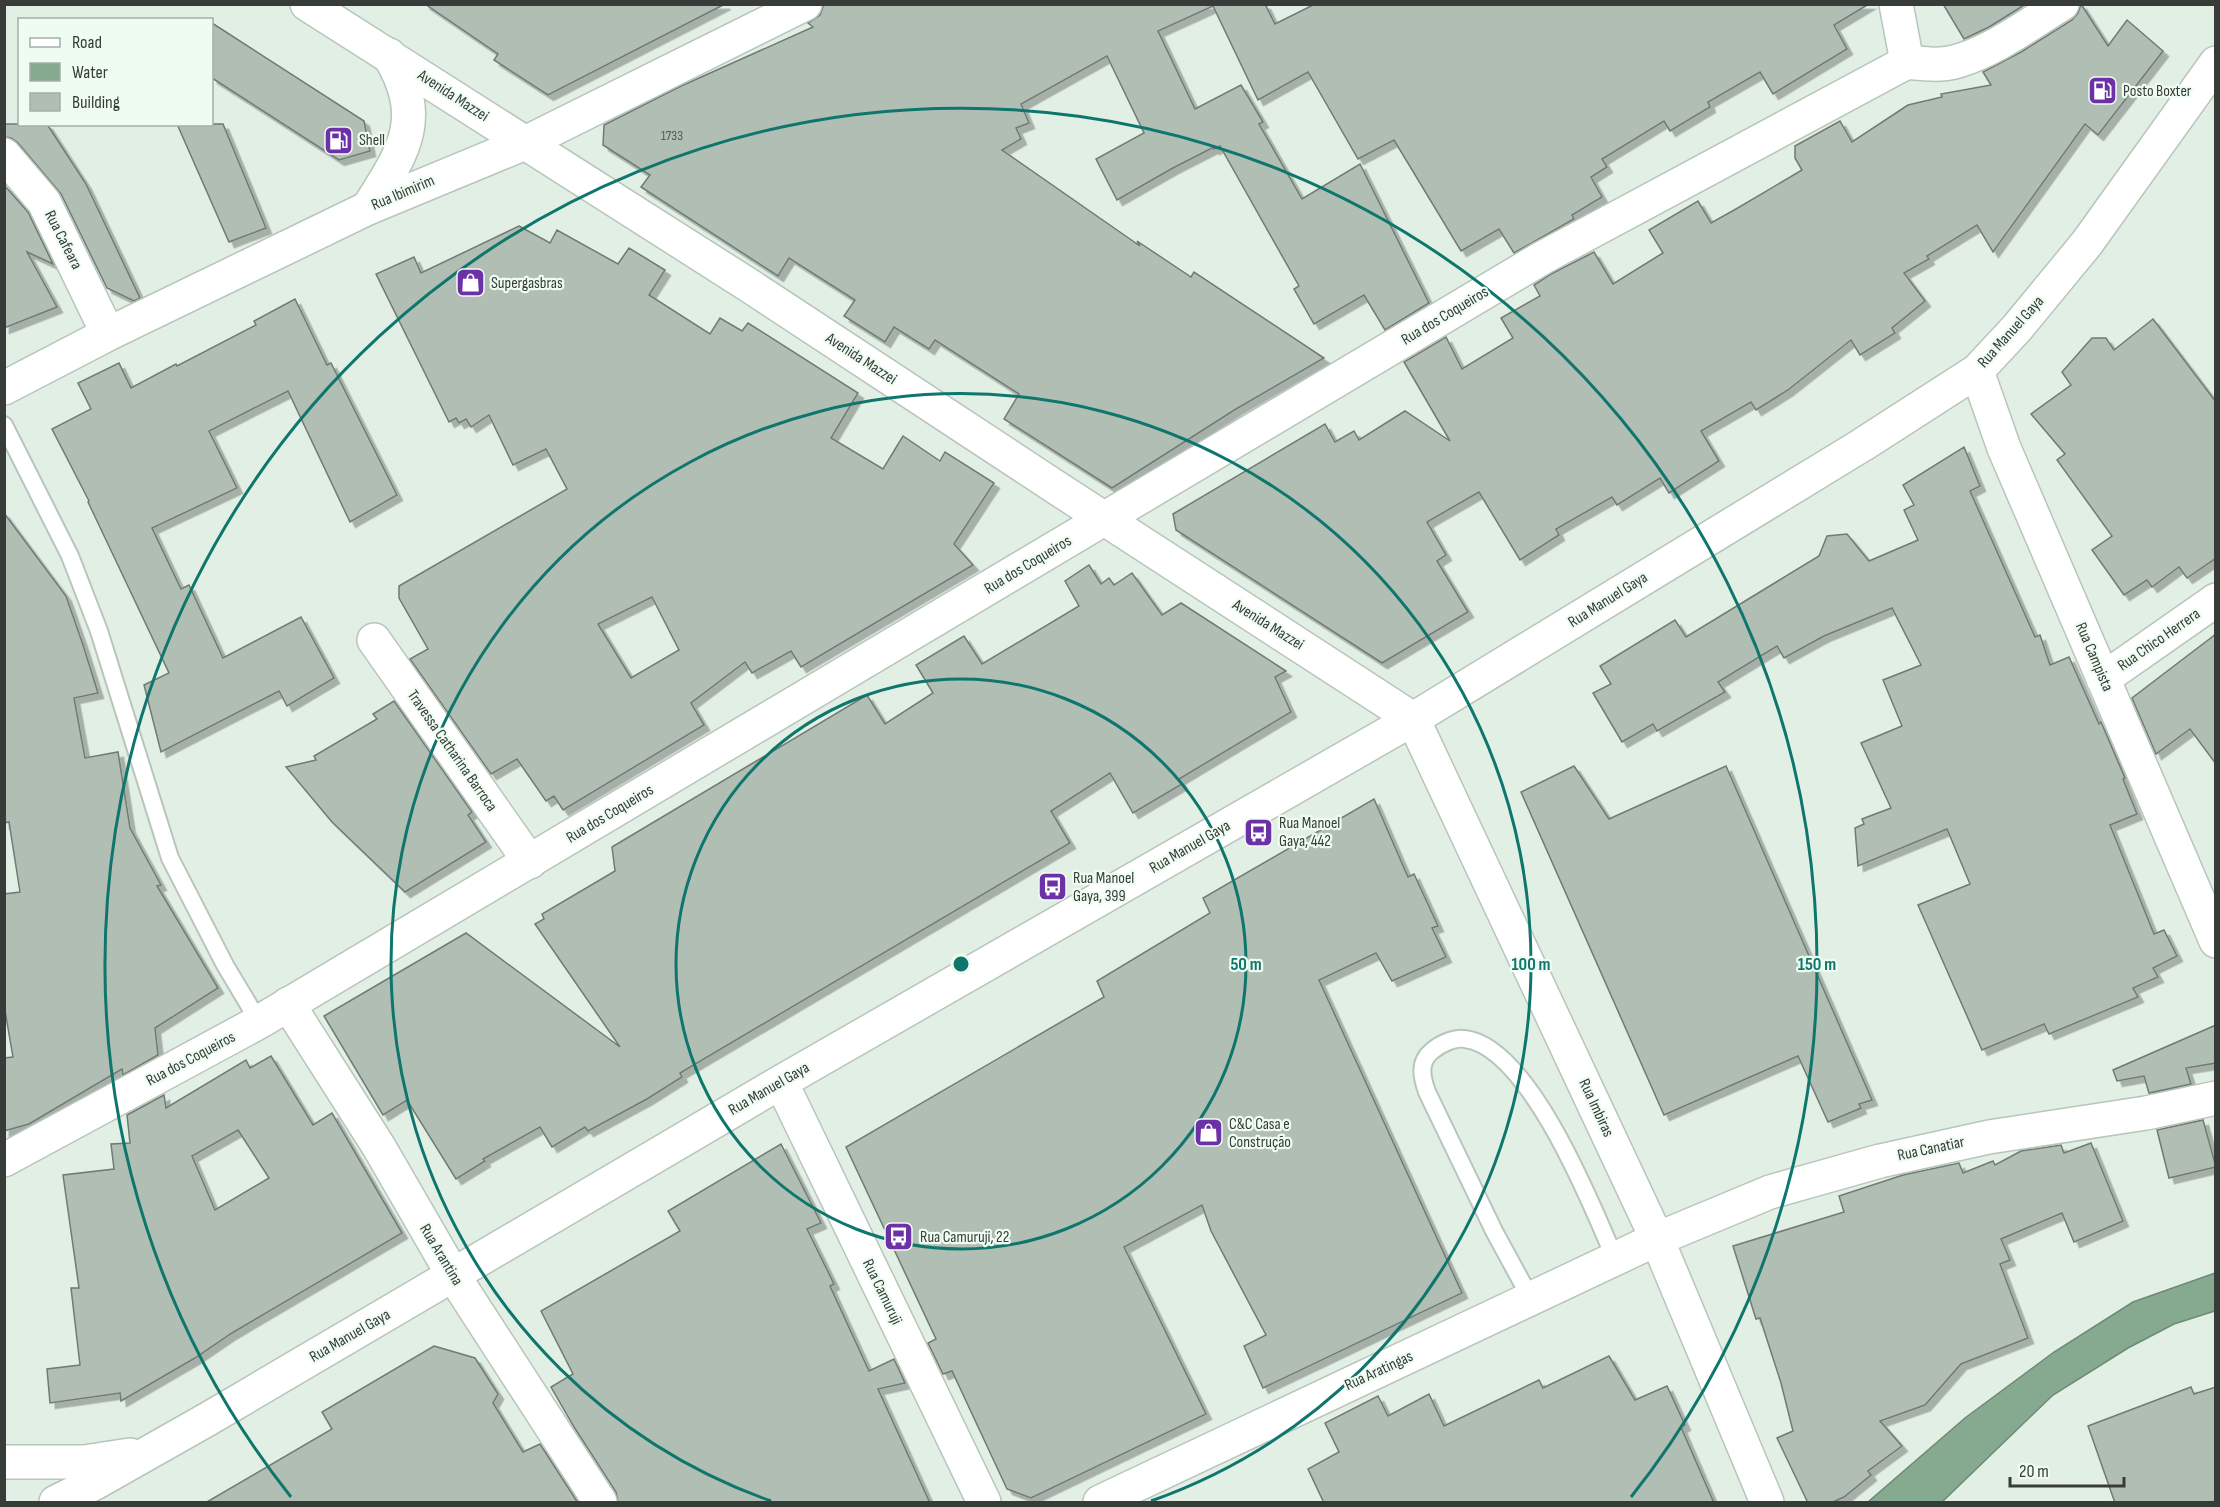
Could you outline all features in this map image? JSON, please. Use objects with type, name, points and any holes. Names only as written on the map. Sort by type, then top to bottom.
[{"type":"street","name":"Avenida Mazzei","points":[[307,4],[750,286],[1105,520],[1413,718]]},
{"type":"street","points":[[1896,4],[1907,62],[1930,64],[1957,61],[1984,50],[2062,4]]},
{"type":"street","name":"Rua Ibimirim","points":[[4,388],[108,334],[368,208],[525,142],[787,9]]},
{"type":"street","points":[[368,208],[405,139],[410,112],[406,88],[389,55]]},
{"type":"street","name":"Rua dos Coqueiros","points":[[4,1160],[259,1022],[1542,258],[1907,62]]},
{"type":"street","name":"Rua Manuel Gaya","points":[[56,1503],[152,1451],[781,1082],[1413,718],[1862,445],[1977,371],[2017,328],[2087,243],[2216,63]]},
{"type":"street","name":"Rua Cafeara","points":[[4,155],[44,202],[108,334]]},
{"type":"street","name":"Rua Campista","points":[[1977,371],[2004,448],[2216,941]]},
{"type":"street","name":"Rua Chico Herrera","points":[[2103,680],[2216,600]]},
{"type":"street","name":"Travessa Catharina Barroca","points":[[374,640],[530,862]]},
{"type":"street","name":"Rua Imbiras","points":[[1413,718],[1657,1239],[1767,1503]]},
{"type":"street","name":"Rua Arantina","points":[[288,1004],[379,1147],[453,1275],[600,1503]]},
{"type":"street","name":"Rua Camuruji","points":[[781,1082],[984,1503]]},
{"type":"street","name":"Rua Canatiar","points":[[1657,1239],[1770,1191],[1880,1161],[1989,1137],[2146,1113],[2216,1098]]},
{"type":"street","name":"Rua Aratingas","points":[[1100,1503],[1657,1239]]},
{"type":"street","points":[[4,1462],[84,1462],[152,1451]]},
{"type":"lane","points":[[4,425],[70,556],[99,631],[170,858],[225,965],[259,1022]]},
{"type":"lane","points":[[1531,1299],[1494,1231],[1427,1092],[1422,1076],[1423,1063],[1430,1052],[1443,1043],[1464,1038],[1485,1045],[1502,1057],[1513,1070],[1538,1102],[1559,1137],[1585,1188],[1615,1259]]},
{"type":"water","points":[[2215,1273],[2215,1311],[2174,1324],[2128,1348],[2053,1395],[1942,1502],[1868,1502],[1965,1418],[2054,1352],[2133,1302]]},
{"type":"building","points":[[425,4],[725,4],[548,95],[494,60],[498,54]]},
{"type":"building","points":[[824,4],[1265,4],[1275,24],[1315,4],[1869,4],[1834,25],[1847,49],[1773,94],[1760,72],[1708,102],[1710,107],[1670,131],[1664,121],[1602,159],[1607,167],[1591,177],[1602,197],[1572,215],[1574,219],[1514,253],[1499,229],[1461,251],[1394,140],[1358,159],[1308,72],[1258,100],[1213,6],[1158,31],[1195,109],[1241,85],[1263,122],[1259,124],[1302,199],[1360,164],[1429,303],[1385,330],[1364,295],[1314,324],[1294,289],[1299,286],[1220,146],[1173,168],[1117,200],[1096,159],[1144,133],[1107,56],[1021,104],[1029,123],[1016,128],[1021,139],[1002,150],[1140,246],[1137,241],[1191,277],[1194,272],[1324,358],[1236,409],[1112,488],[1004,419],[1019,394],[935,340],[929,349],[894,327],[885,342],[844,316],[855,300],[789,258],[778,276],[641,187],[650,175],[603,145],[604,125],[679,87],[813,27],[808,23],[820,15]]},
{"type":"building","points":[[1943,4],[2026,4],[1989,27],[1964,39]]},
{"type":"building","points":[[2081,4],[2108,46],[2127,20],[2163,51],[2098,135],[2085,124],[1993,252],[1977,225],[1927,256],[1929,259],[1904,273],[1925,301],[1892,328],[1895,333],[1860,355],[1851,340],[1788,390],[1756,410],[1751,402],[1701,431],[1719,461],[1669,493],[1660,478],[1617,505],[1612,497],[1556,529],[1559,535],[1520,560],[1479,492],[1427,522],[1446,555],[1437,561],[1468,612],[1382,663],[1176,530],[1173,514],[1325,424],[1335,442],[1354,431],[1359,440],[1405,411],[1450,441],[1404,362],[1446,337],[1462,369],[1513,338],[1501,318],[1540,296],[1534,285],[1551,274],[1594,252],[1613,284],[1663,253],[1649,230],[1698,201],[1711,223],[1736,209],[1802,170],[1795,158],[1795,146],[1840,121],[1852,142],[1908,105],[1942,97],[1941,94],[1991,85],[1983,72],[2021,52],[2072,20]]},
{"type":"building","points":[[213,24],[364,121],[370,151],[339,160],[213,79]]},
{"type":"building","points":[[4,124],[48,126],[86,184],[140,298],[134,301],[107,288],[61,194],[18,143],[11,138],[4,137]]},
{"type":"building","points":[[223,124],[266,228],[229,242],[178,126]]},
{"type":"building","points":[[4,185],[28,212],[53,264],[27,252],[57,307],[4,328]]},
{"type":"building","points":[[519,226],[550,243],[557,230],[618,264],[629,248],[665,270],[649,295],[710,334],[720,318],[742,331],[748,323],[858,393],[831,438],[883,469],[903,436],[940,461],[945,452],[994,483],[954,544],[973,565],[801,667],[791,651],[752,673],[745,662],[691,703],[704,725],[563,810],[554,796],[546,801],[517,759],[491,774],[410,659],[428,649],[399,598],[399,586],[567,489],[546,449],[513,465],[489,415],[471,427],[466,419],[459,423],[456,418],[449,422],[376,274],[414,257],[421,273]],"holes":[[[652,597],[679,650],[631,678],[598,624]]]},
{"type":"building","points":[[295,299],[327,365],[331,363],[397,495],[350,522],[288,391],[209,431],[237,488],[152,528],[181,589],[189,585],[223,658],[301,617],[334,678],[287,706],[279,691],[161,752],[144,685],[169,673],[89,501],[52,429],[91,409],[78,383],[119,363],[131,388],[256,325],[254,321]]},
{"type":"building","points":[[2153,319],[2216,402],[2216,558],[2187,578],[2179,567],[2152,587],[2147,580],[2124,595],[2092,550],[2112,536],[2057,460],[2065,454],[2031,414],[2071,385],[2062,372],[2092,338],[2106,338],[2114,350]]},
{"type":"building","points":[[1964,447],[1980,486],[1970,491],[2035,637],[2040,635],[2050,665],[2069,657],[2125,778],[2123,779],[2137,814],[2110,825],[2154,934],[2164,930],[2177,956],[2153,968],[2158,977],[2133,988],[2138,997],[2049,1034],[2044,1024],[1982,1050],[1918,905],[1970,884],[1947,829],[1858,866],[1855,828],[1864,824],[1862,819],[1891,808],[1861,743],[1902,726],[1883,680],[1921,665],[1892,608],[1824,636],[1784,658],[1777,646],[1718,682],[1725,692],[1657,731],[1653,724],[1622,742],[1593,693],[1611,684],[1600,666],[1675,620],[1686,637],[1819,556],[1827,536],[1847,534],[1869,561],[1918,540],[1904,510],[1914,505],[1903,485]]},
{"type":"building","points":[[4,513],[66,596],[83,645],[98,693],[74,698],[85,758],[118,752],[130,828],[161,885],[157,886],[218,988],[155,1028],[158,1055],[123,1075],[122,1069],[29,1124],[4,1131],[4,1058],[13,1057],[4,1005],[4,894],[20,892],[9,822],[4,823]]},
{"type":"building","points":[[1089,565],[1101,584],[1109,578],[1114,585],[1132,573],[1162,615],[1181,603],[1286,671],[1275,677],[1291,712],[1179,779],[1182,784],[1133,813],[1110,773],[1051,811],[1070,843],[680,1073],[682,1077],[647,1099],[588,1131],[585,1127],[552,1147],[540,1127],[483,1159],[485,1161],[456,1179],[407,1100],[383,1115],[324,1016],[466,933],[620,1047],[535,924],[544,919],[542,914],[615,871],[612,847],[867,695],[885,724],[933,693],[916,665],[964,636],[982,664],[1079,606],[1065,581]]},
{"type":"building","points":[[2216,634],[2216,764],[2190,729],[2156,754],[2132,698]]},
{"type":"building","points":[[394,701],[472,812],[468,815],[486,842],[405,892],[332,822],[286,767],[316,760],[314,756],[377,719],[373,714]]},
{"type":"building","points":[[1574,766],[1609,819],[1726,766],[1872,1100],[1859,1104],[1861,1108],[1828,1122],[1798,1056],[1664,1115],[1521,792]]},
{"type":"building","name":"C&C Casa e Construção","points":[[1374,799],[1408,877],[1414,874],[1438,926],[1432,928],[1446,957],[1392,981],[1376,953],[1319,980],[1462,1293],[1263,1388],[1244,1346],[1266,1335],[1211,1231],[1202,1205],[1124,1247],[1206,1414],[1031,1498],[1007,1489],[952,1371],[943,1374],[928,1343],[936,1339],[846,1147],[1104,997],[1097,981],[1210,913],[1203,898]]},
{"type":"building","points":[[2216,1025],[2216,1063],[2186,1068],[2191,1084],[2149,1093],[2144,1076],[2117,1081],[2113,1070]]},
{"type":"building","points":[[271,1056],[313,1125],[332,1113],[402,1233],[121,1401],[120,1393],[50,1403],[47,1369],[80,1365],[71,1288],[79,1288],[63,1175],[114,1169],[111,1144],[130,1143],[127,1115],[164,1095],[166,1108],[246,1060],[250,1068]],"holes":[[[238,1130],[269,1178],[215,1210],[192,1156]]]},
{"type":"building","points":[[2203,1120],[2216,1167],[2169,1178],[2157,1130]]},
{"type":"building","points":[[2091,1143],[2123,1221],[2074,1242],[2062,1213],[2001,1239],[2010,1260],[2000,1264],[2028,1338],[1961,1364],[1925,1405],[1880,1421],[1902,1446],[1868,1471],[1871,1475],[1844,1497],[1831,1503],[1808,1503],[1777,1438],[1793,1431],[1781,1383],[1760,1318],[1756,1319],[1733,1246],[1844,1212],[1839,1196],[1903,1175],[1959,1163],[1963,1173],[1993,1161],[1995,1165],[2021,1151],[2061,1145],[2064,1153]]},
{"type":"building","points":[[781,1144],[821,1223],[807,1229],[834,1284],[830,1286],[869,1371],[894,1359],[905,1383],[878,1389],[930,1503],[618,1503],[616,1492],[551,1387],[573,1374],[541,1311],[680,1231],[668,1211]]},
{"type":"building","points":[[434,1346],[475,1358],[498,1394],[493,1403],[523,1452],[540,1444],[578,1503],[205,1503],[332,1429],[322,1412]]},
{"type":"building","points":[[1609,1356],[1635,1400],[1667,1386],[1685,1425],[1681,1427],[1714,1503],[1324,1503],[1308,1469],[1339,1452],[1325,1423],[1378,1396],[1388,1416],[1429,1394],[1444,1426],[1539,1380],[1543,1388]]},
{"type":"building","points":[[2191,1387],[2194,1394],[2216,1387],[2216,1503],[2115,1503],[2088,1426]]},
{"type":"place","name":"Posto Boxter","points":[[2102,91]]},
{"type":"place","name":"Shell","points":[[338,140]]},
{"type":"place","name":"Supergasbras","points":[[470,283]]},
{"type":"place","name":"Rua Manoel Gaya, 442","points":[[1258,832]]},
{"type":"place","name":"Rua Manoel Gaya, 399","points":[[1052,887]]},
{"type":"place","name":"C&C Casa e Construção","points":[[1208,1133]]},
{"type":"place","name":"Rua Camuruji, 22","points":[[899,1237]]}]
